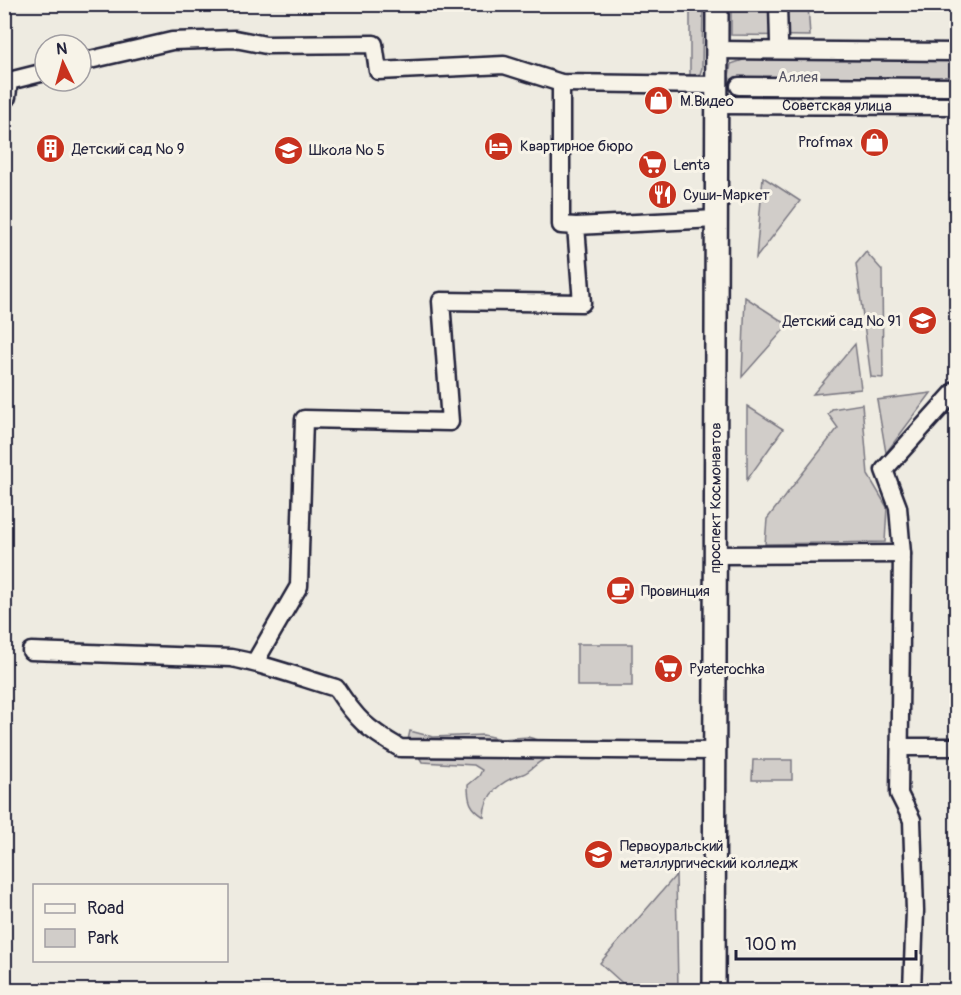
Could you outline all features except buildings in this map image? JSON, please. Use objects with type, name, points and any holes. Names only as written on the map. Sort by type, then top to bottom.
[{"type":"main road","name":"проспект Космонавтов","points":[[714,990],[717,4]]},
{"type":"street","points":[[778,4],[779,42]]},
{"type":"street","name":"Советская улица","points":[[93,60],[172,40],[235,39],[267,45],[374,44],[378,71],[504,65],[561,83],[717,95],[957,106]]},
{"type":"street","points":[[717,50],[957,52]]},
{"type":"street","points":[[4,98],[7,98],[9,81],[33,75]]},
{"type":"street","points":[[561,83],[561,225],[716,219]]},
{"type":"street","points":[[739,86],[957,87]]},
{"type":"street","points":[[255,662],[299,586],[304,419],[450,422],[441,301],[582,303],[576,226]]},
{"type":"street","points":[[912,990],[915,911],[912,820],[899,794],[903,554],[898,507],[884,470],[957,390]]},
{"type":"street","points":[[714,555],[903,554]]},
{"type":"street","points":[[31,651],[231,658],[255,662],[267,669],[336,688],[355,717],[374,733],[400,748],[713,751]]},
{"type":"street","points":[[900,747],[957,747]]},
{"type":"green space","points":[[690,5],[703,5],[702,68],[700,74],[690,76]]},
{"type":"green space","points":[[731,5],[808,5],[810,36],[731,35]]},
{"type":"green space","name":"Аллея","points":[[749,58],[956,61],[956,97],[734,94],[729,76],[731,64]]},
{"type":"green space","points":[[763,177],[800,201],[756,258]]},
{"type":"green space","points":[[866,252],[882,270],[883,378],[871,377],[856,264]]},
{"type":"green space","points":[[745,297],[788,325],[742,377]]},
{"type":"green space","points":[[855,344],[861,389],[813,394]]},
{"type":"green space","points":[[931,393],[886,453],[877,400]]},
{"type":"green space","points":[[862,404],[868,475],[887,507],[885,542],[765,544],[767,519],[838,428],[828,414],[832,409]]},
{"type":"green space","points":[[747,406],[783,429],[747,480]]},
{"type":"green space","points":[[577,644],[632,644],[632,686],[577,686]]},
{"type":"green space","points":[[410,731],[433,737],[483,735],[501,739],[528,737],[549,743],[417,746],[408,740]]},
{"type":"green space","points":[[421,753],[543,756],[543,760],[526,773],[508,780],[496,789],[487,801],[484,817],[473,807],[468,791],[468,785],[479,776],[482,770],[474,765],[422,762],[419,757]]},
{"type":"green space","points":[[753,760],[792,760],[792,780],[752,780]]},
{"type":"green space","points":[[676,875],[678,990],[630,990],[600,963]]},
{"type":"place","name":"М.Видео","points":[[659,101]]},
{"type":"place","name":"Profmax","points":[[874,142]]},
{"type":"place","name":"Квартирное бюро","points":[[499,146]]},
{"type":"place","name":"Детский сад № 9","points":[[51,149]]},
{"type":"place","name":"Школа № 5","points":[[288,150]]},
{"type":"place","name":"Lenta","points":[[652,165]]},
{"type":"place","name":"Суши-Маркет","points":[[662,195]]},
{"type":"place","name":"Детский сад № 91","points":[[922,321]]},
{"type":"place","name":"Провинция","points":[[620,591]]},
{"type":"place","name":"Pyaterochka","points":[[668,669]]},
{"type":"place","name":"Первоуральский металлургический колледж","points":[[599,855]]}]
